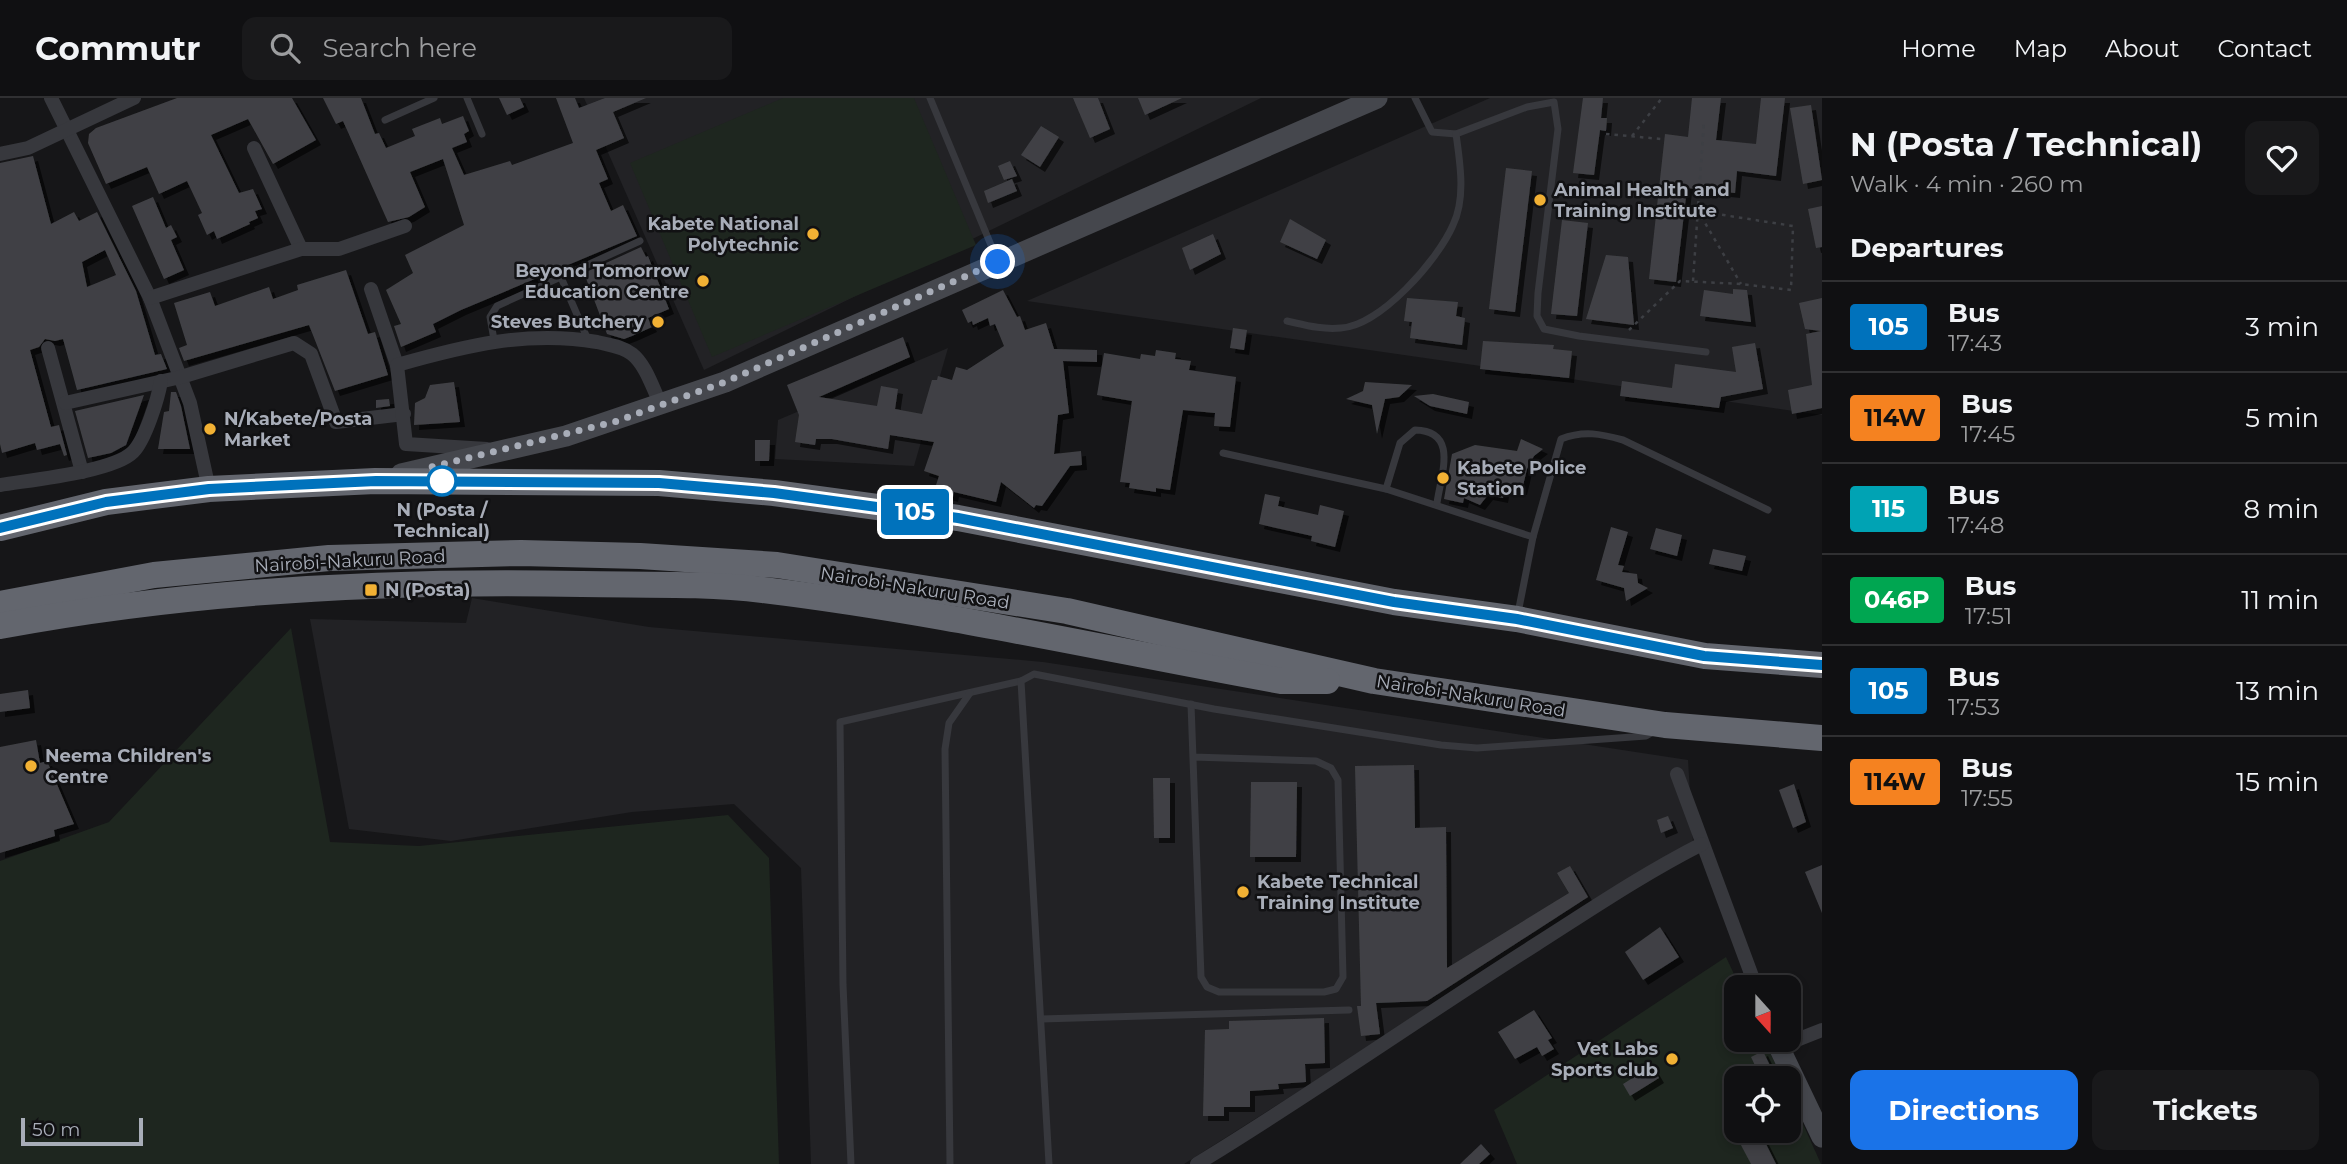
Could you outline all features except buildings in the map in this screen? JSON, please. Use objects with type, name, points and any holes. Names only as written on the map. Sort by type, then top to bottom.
[{"type":"highway","points":[[0,528],[106,502],[209,489],[376,481],[659,483],[774,493],[958,518],[1394,602],[1517,619],[1704,656],[1822,665]]},
{"type":"highway","name":"Nairobi-Nakuru Road","points":[[0,604],[155,575],[329,558],[521,553],[640,556],[777,565],[1067,611],[1374,681],[1665,725],[1822,738]]},
{"type":"highway","points":[[5,633],[95,608],[210,595],[470,582],[681,586],[760,590],[891,609],[1281,681],[1374,681]]},
{"type":"street","points":[[51,98],[150,298],[181,377],[199,436],[209,489]]},
{"type":"street","points":[[0,154],[28,148],[134,98]]},
{"type":"street","points":[[376,481],[578,432],[725,382],[1377,98]]},
{"type":"street","points":[[254,148],[301,249]]},
{"type":"street","points":[[150,298],[301,249],[339,249],[405,226]]},
{"type":"street","points":[[371,289],[397,365],[406,444],[504,450]]},
{"type":"street","points":[[397,365],[494,340],[561,338],[588,341],[630,352],[638,360],[661,405]]},
{"type":"street","points":[[65,403],[181,377],[294,343],[311,354],[337,422],[404,414]]},
{"type":"street","points":[[48,348],[82,472]]},
{"type":"street","points":[[0,485],[82,472],[123,459],[134,452],[155,405],[161,381]]},
{"type":"street","points":[[1677,774],[1751,975]]},
{"type":"street","points":[[1197,1164],[1313,1093],[1445,1001],[1655,868],[1702,844]]},
{"type":"street","points":[[1801,1036],[1822,1030]]},
{"type":"street","points":[[1782,1052],[1822,1137]]},
{"type":"lane","points":[[385,120],[434,98]]},
{"type":"lane","points":[[467,98],[482,134]]},
{"type":"lane","points":[[930,98],[998,262]]},
{"type":"lane","points":[[1415,98],[1432,132],[1456,134],[1527,107],[1554,102],[1558,129],[1536,316],[1544,328],[1578,337],[1706,352]]},
{"type":"lane","points":[[1287,321],[1343,328],[1366,321],[1423,272],[1454,224],[1462,177],[1456,134]]},
{"type":"lane","points":[[494,340],[490,317],[494,309],[560,275],[640,241]]},
{"type":"lane","points":[[560,275],[588,341]]},
{"type":"lane","points":[[1386,489],[1399,443],[1415,430],[1428,430],[1439,435],[1444,445],[1437,503]]},
{"type":"lane","points":[[1517,619],[1533,537],[1561,439],[1577,432],[1598,433],[1623,440],[1768,510]]},
{"type":"lane","points":[[1223,453],[1386,489],[1437,503],[1533,537]]},
{"type":"lane","points":[[851,1164],[843,985],[840,722],[1021,681],[1034,674],[1191,704],[1476,748],[1646,736],[1665,725]]},
{"type":"lane","points":[[1021,681],[1049,1164]]},
{"type":"lane","points":[[950,1164],[945,749],[949,723],[971,692]]},
{"type":"lane","points":[[1191,704],[1201,977],[1207,987],[1219,992],[1324,992],[1336,989],[1343,977],[1338,780],[1331,768],[1316,761],[1193,757]]},
{"type":"lane","points":[[1041,1019],[1349,1010]]},
{"type":"path","points":[[1632,136],[1662,98]]},
{"type":"path","points":[[1693,282],[1704,121]]},
{"type":"path","points":[[1606,134],[1661,139]]},
{"type":"path","points":[[1698,211],[1741,284]]},
{"type":"path","points":[[1618,340],[1680,281],[1791,290],[1793,226],[1698,211]]},
{"type":"shaded area","name":"Kabete National Polytechnic","points":[[584,98],[1261,98],[704,370]]},
{"type":"shaded area","name":"Kabete National Polytechnic","points":[[783,98],[914,98],[976,245],[712,357],[630,163]]},
{"type":"shaded area","name":"Animal Health and Training Institute","points":[[1490,98],[1822,98],[1822,415],[1027,301]]},
{"type":"shaded area","points":[[948,348],[914,466],[775,459],[778,420]]},
{"type":"shaded area","points":[[472,598],[649,627],[1043,662],[1688,760],[1693,842],[1184,1164],[811,1164],[801,868],[734,804],[632,812],[451,841],[349,829],[310,619],[466,623]]},
{"type":"shaded area","points":[[291,628],[330,842],[419,846],[728,815],[769,858],[779,1164],[0,1164],[0,861],[109,822]]},
{"type":"shaded area","name":"Vet Labs Sports club","points":[[1726,957],[1734,975],[1724,975],[1724,1052],[1770,1052],[1776,1066],[1724,1066],[1724,1143],[1801,1143],[1801,1120],[1821,1164],[1517,1164],[1494,1110]]},
{"type":"bus line","name":"105","points":[[0,528],[106,502],[209,489],[376,481],[659,483],[774,493],[958,518],[1394,602],[1517,619],[1704,656],[1822,665]]},
{"type":"place","name":"Animal Health and Training Institute","points":[[1540,200]]},
{"type":"place","name":"Kabete National Polytechnic","points":[[813,234]]},
{"type":"place","name":"Beyond Tomorrow Education Centre","points":[[703,281]]},
{"type":"place","name":"Steves Butchery","points":[[658,322]]},
{"type":"place","name":"N/Kabete/Posta Market","points":[[210,429]]},
{"type":"place","name":"Kabete Police Station","points":[[1443,478]]},
{"type":"place","name":"N (Posta / Technical)","points":[[442,481]]},
{"type":"place","name":"N (Posta)","points":[[371,590]]},
{"type":"place","name":"Neema Children's Centre","points":[[31,766]]},
{"type":"place","name":"Kabete Technical Training Institute","points":[[1243,892]]},
{"type":"place","name":"Vet Labs Sports club","points":[[1672,1059]]},
{"type":"route","points":[[442,481],[427,468],[566,436],[614,422],[725,382],[998,262]]}]
